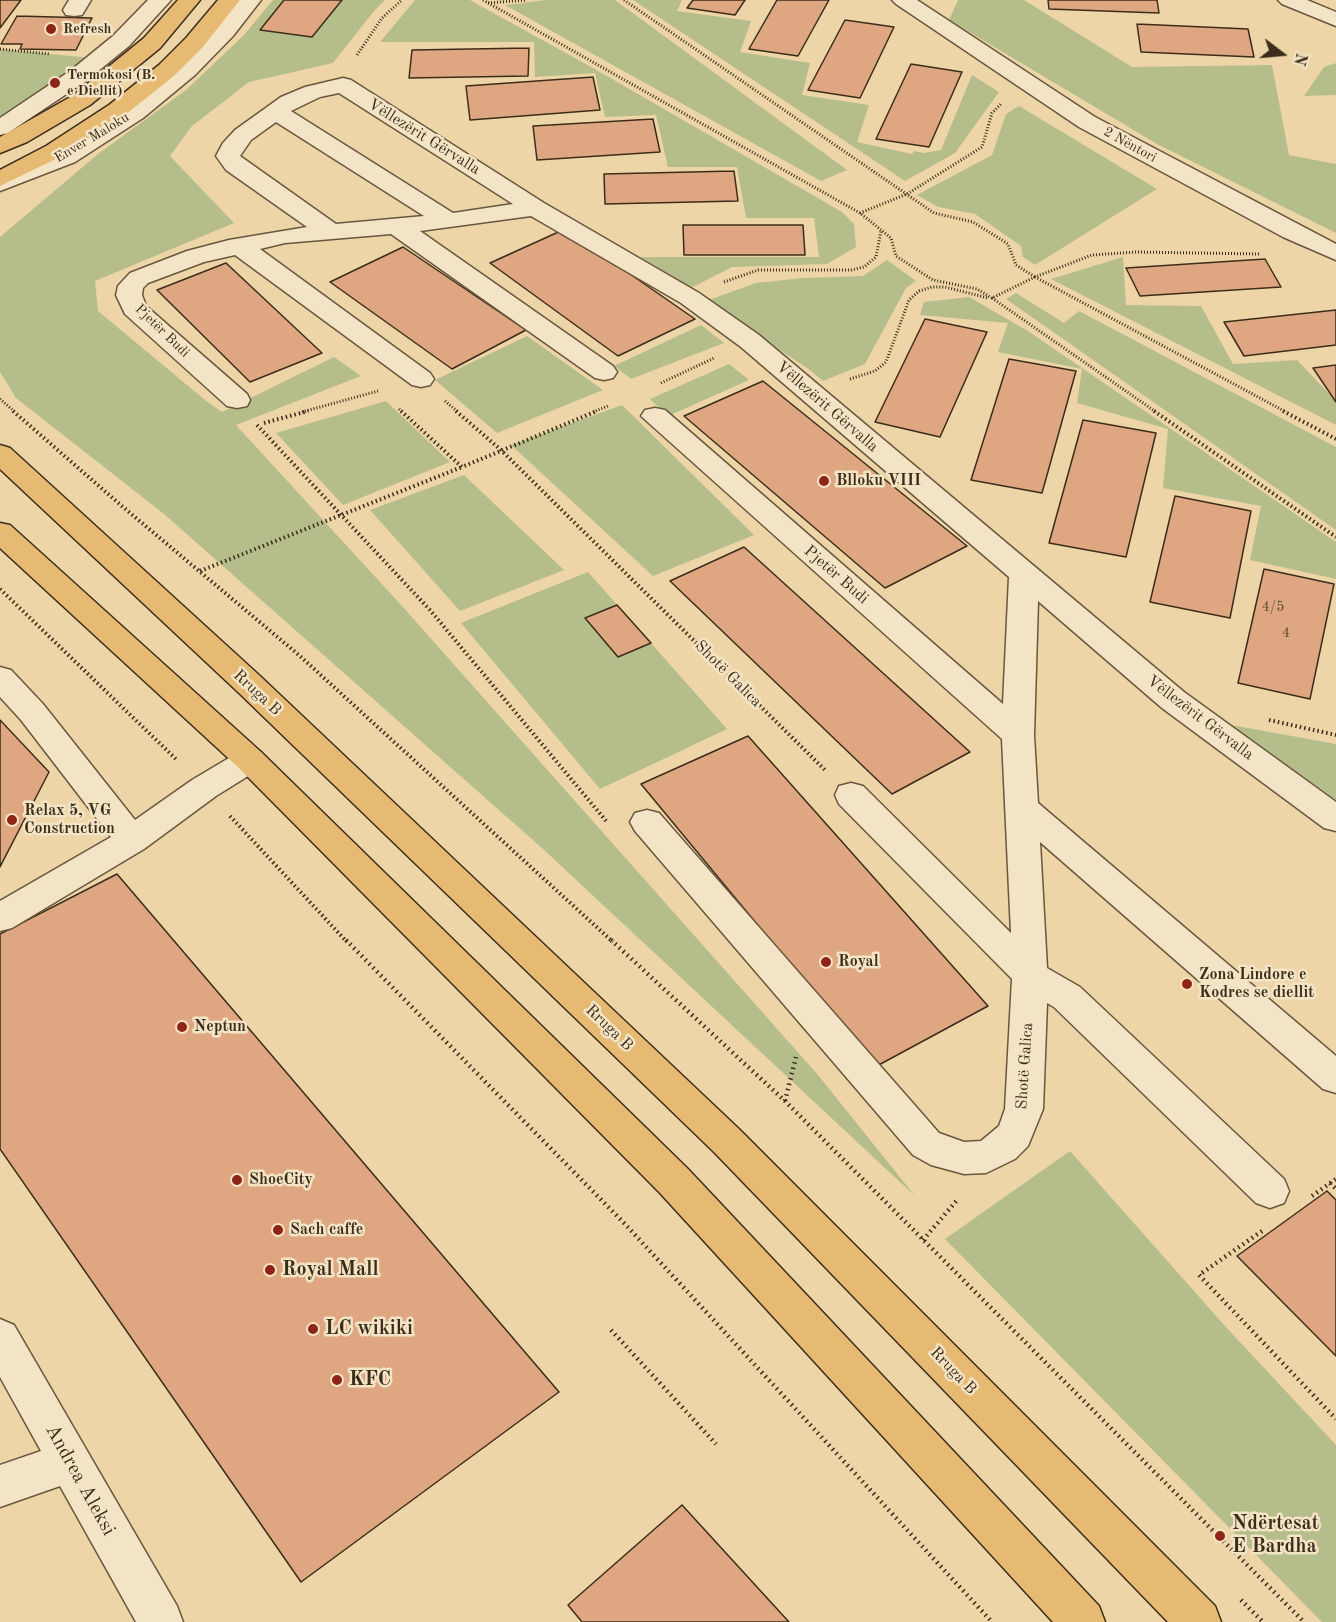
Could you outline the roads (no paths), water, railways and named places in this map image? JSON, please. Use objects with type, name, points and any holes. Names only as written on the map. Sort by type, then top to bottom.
[{"type":"main road","points":[[0,146],[82,100],[152,43],[189,0]]},
{"type":"main road","name":"Enver Maloku","points":[[0,179],[54,151],[117,110],[167,70],[194,43],[229,0]]},
{"type":"main road","name":"Rruga B","points":[[0,454],[249,684],[727,1141],[1199,1622]]},
{"type":"main road","points":[[0,532],[250,760],[674,1181],[1083,1622]]},
{"type":"street","points":[[0,128],[78,76],[121,41],[160,0]]},
{"type":"street","name":"Enver Maloku","points":[[0,184],[67,157],[135,113],[187,70],[225,31],[250,0]]},
{"type":"street","name":"2 Nëntori","points":[[903,0],[938,10],[1036,88],[1087,122],[1292,232],[1336,253]]},
{"type":"street","points":[[1289,0],[1336,20]]},
{"type":"street","name":"Vëllezërit Gërvalla","points":[[275,111],[313,92],[343,86],[535,208],[690,298],[750,341],[1173,700],[1336,819]]},
{"type":"street","points":[[331,232],[234,165],[228,156],[231,148],[243,135],[275,111],[449,221]]},
{"type":"street","name":"Pjetër Budi","points":[[237,400],[134,309],[129,295],[131,286],[139,278],[196,256],[285,236],[449,221],[535,208]]},
{"type":"street","points":[[395,225],[604,372]]},
{"type":"street","points":[[238,245],[421,379]]},
{"type":"street","name":"Pjetër Budi","points":[[655,416],[1018,735]]},
{"type":"street","name":"Shotë Galica","points":[[631,826],[926,1144],[944,1153],[964,1158],[986,1157],[1002,1148],[1016,1135],[1025,1098],[1030,975],[1018,735],[1024,574]]},
{"type":"street","points":[[0,678],[32,712],[132,840]]},
{"type":"street","points":[[0,918],[132,840],[204,788],[250,760]]},
{"type":"street","points":[[851,795],[1030,975],[1067,997],[1286,1197]]},
{"type":"street","points":[[1020,806],[1336,1078]]},
{"type":"street","name":"Andrea Aleksi","points":[[0,1338],[161,1622]]},
{"type":"street","points":[[0,1486],[70,1462]]},
{"type":"place","name":"Refresh","points":[[51,29]]},
{"type":"place","name":"Termokosi (B. e Diellit)","points":[[55,83]]},
{"type":"place","name":"Blloku VIII","points":[[824,481]]},
{"type":"place","name":"Relax 5, VG Construction","points":[[12,820]]},
{"type":"place","name":"Royal","points":[[826,962]]},
{"type":"place","name":"Zona Lindore e Kodres se diellit","points":[[1187,984]]},
{"type":"place","name":"Neptun","points":[[182,1027]]},
{"type":"place","name":"ShoeCity","points":[[237,1180]]},
{"type":"place","name":"Sach caffe","points":[[278,1230]]},
{"type":"place","name":"Royal Mall","points":[[270,1270]]},
{"type":"place","name":"LC wikiki","points":[[313,1329]]},
{"type":"place","name":"KFC","points":[[337,1380]]},
{"type":"place","name":"Ndërtesat E Bardha","points":[[1220,1536]]}]
